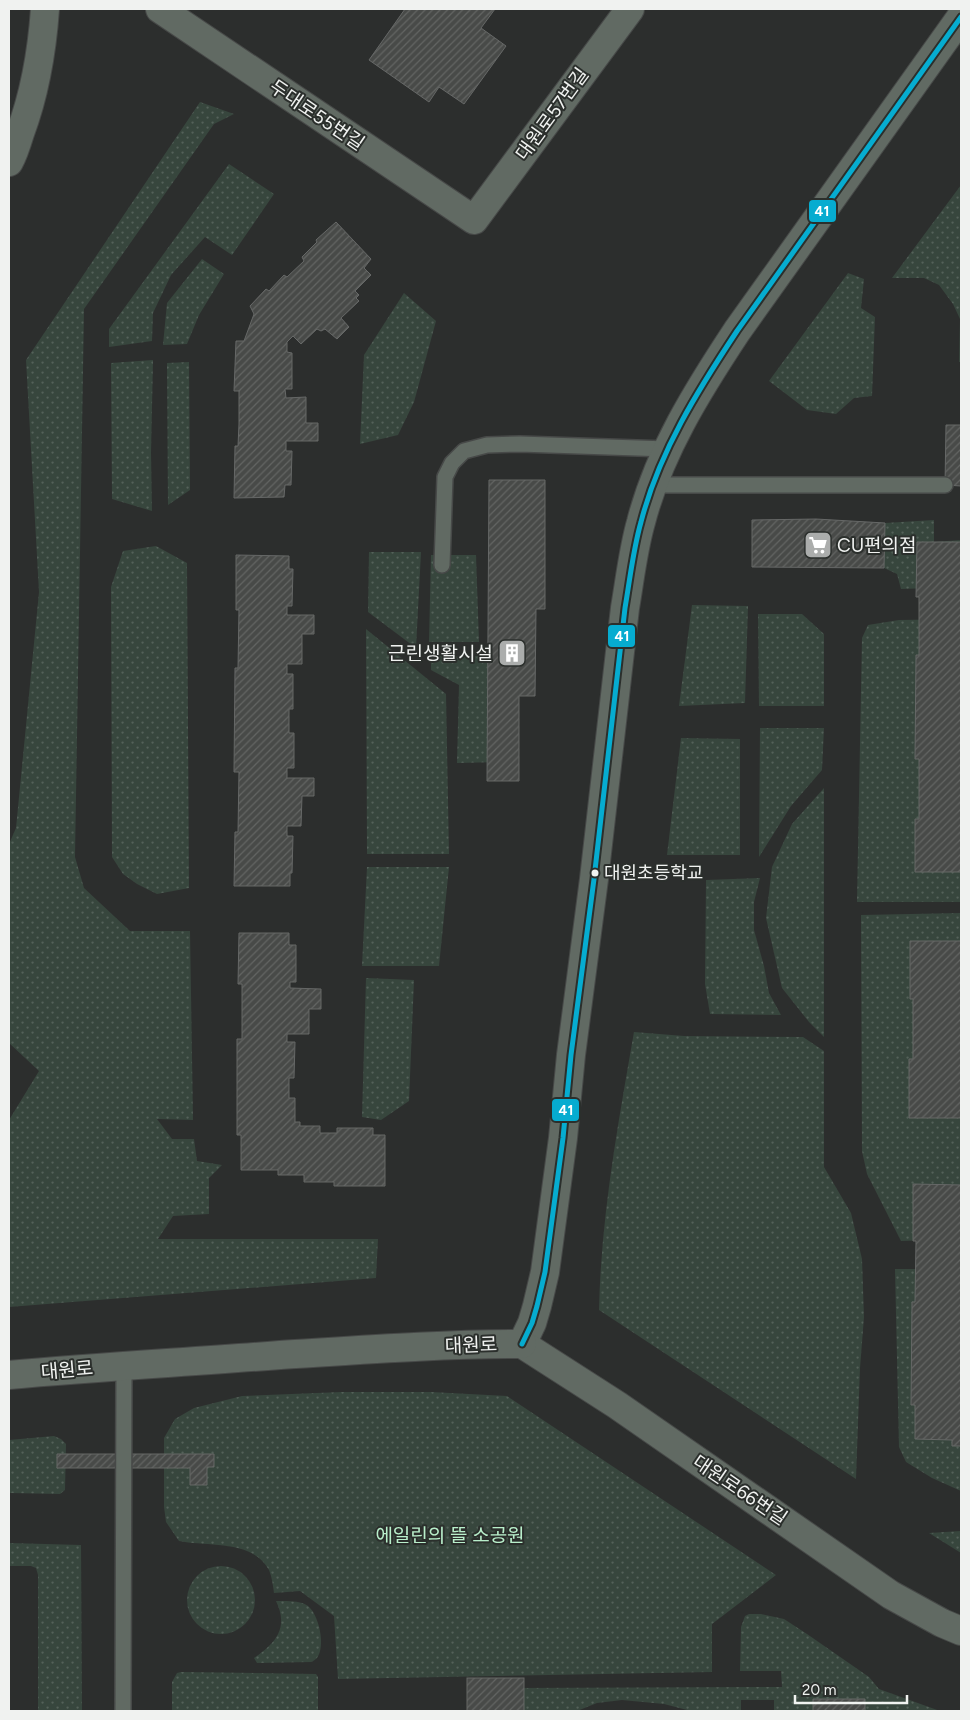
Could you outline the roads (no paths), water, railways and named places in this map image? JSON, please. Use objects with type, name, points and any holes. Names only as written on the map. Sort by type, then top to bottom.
[{"type":"street","points":[[9,162],[29,108],[42,42],[45,9]]},
{"type":"street","name":"두대로55번길","points":[[160,9],[474,220]]},
{"type":"street","name":"대원로57번길","points":[[474,220],[630,9]]},
{"type":"street","name":"대원로","points":[[9,1375],[124,1365],[464,1344],[522,1344],[532,1323],[545,1272],[563,1138],[571,1055],[626,608],[641,520],[667,449],[687,408],[737,331],[961,17]]},
{"type":"street","name":"대원로66번길","points":[[522,1344],[617,1405],[891,1595],[961,1630]]},
{"type":"lane","points":[[442,565],[445,477],[452,463],[464,451],[487,445],[520,444],[667,449]]},
{"type":"lane","points":[[654,485],[945,485]]},
{"type":"lane","points":[[124,1365],[124,1711]]},
{"type":"place","name":"CU편의점","points":[[818,545]]},
{"type":"place","name":"근린생활시설","points":[[512,653]]},
{"type":"place","name":"대원초등학교","points":[[595,873]]},
{"type":"park label","name":"에일린의 뜰 소공원","points":[[450,1535]]}]
